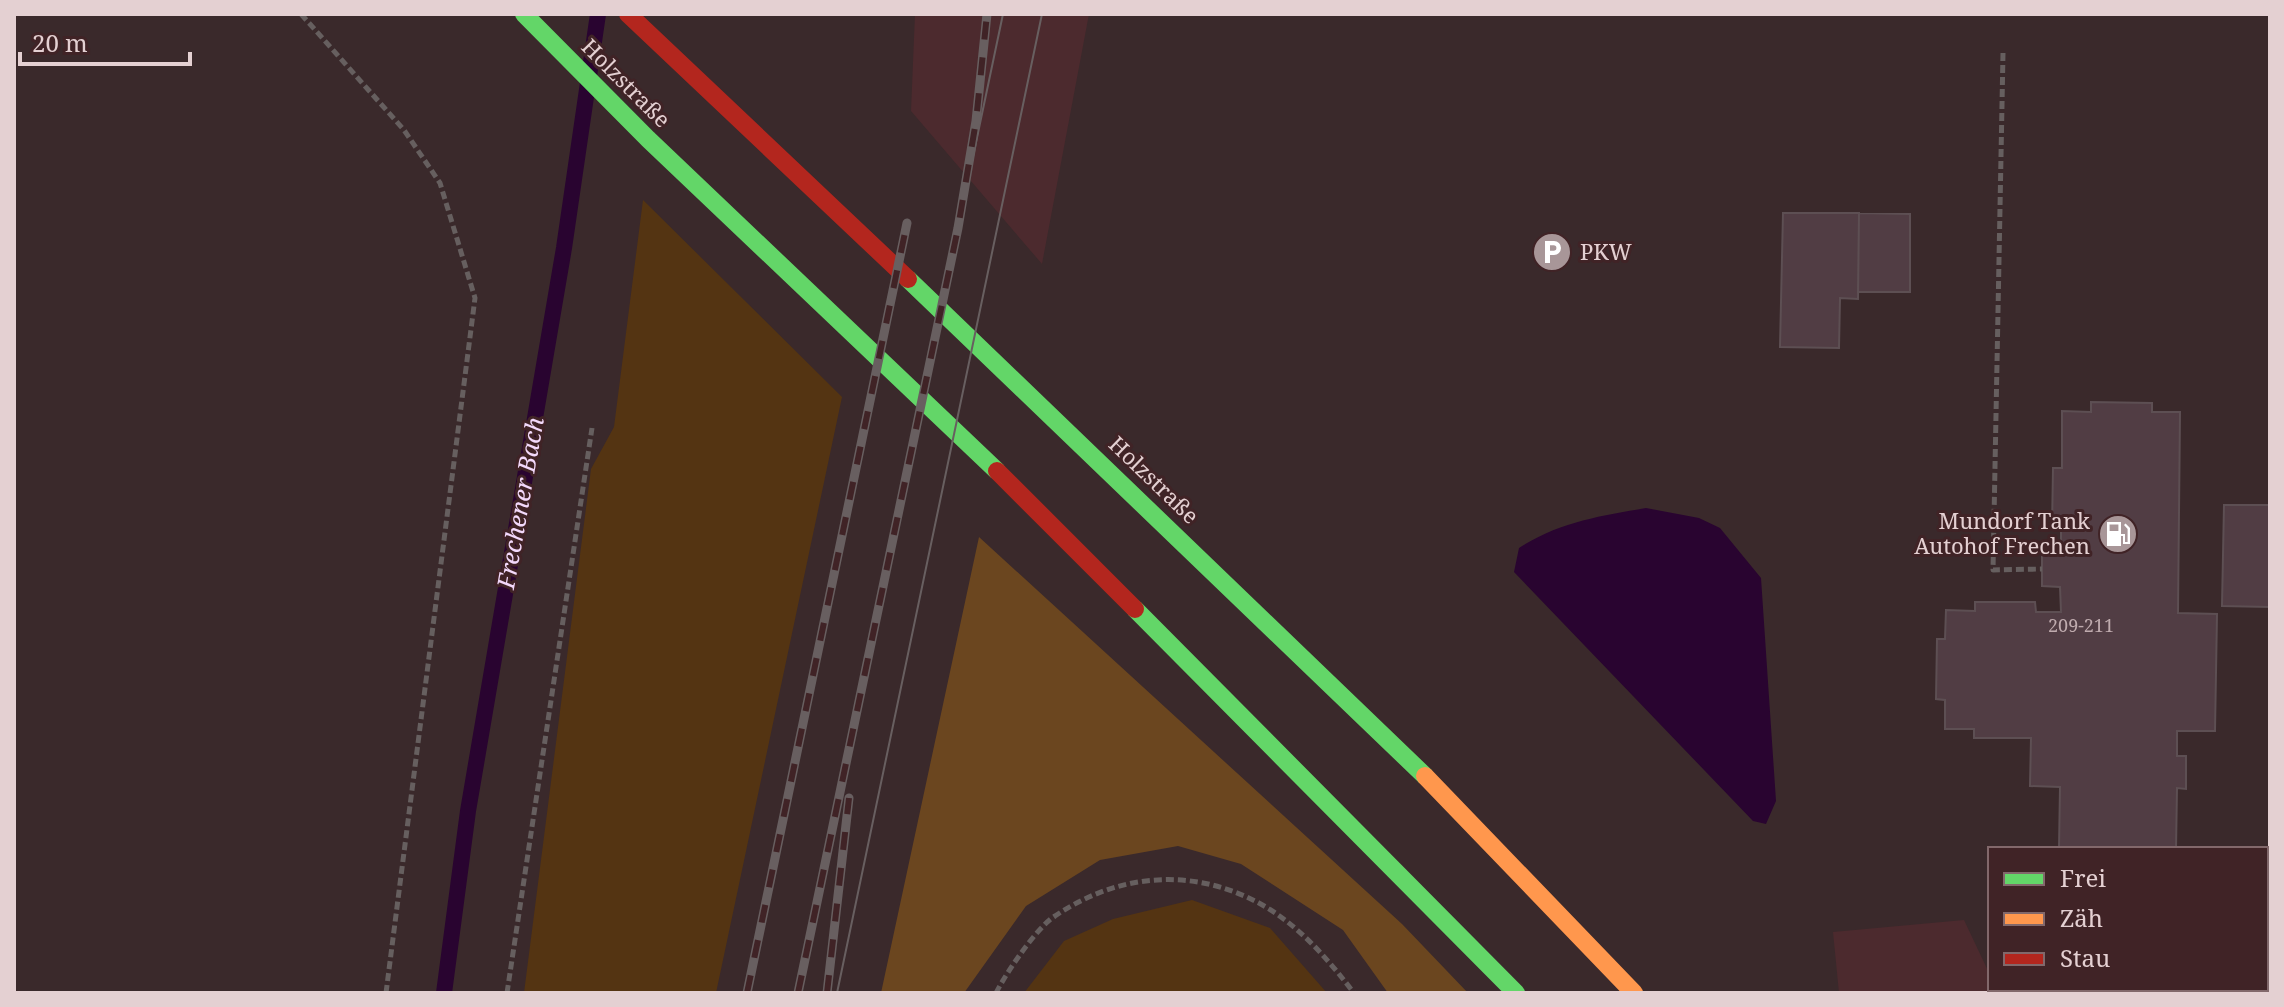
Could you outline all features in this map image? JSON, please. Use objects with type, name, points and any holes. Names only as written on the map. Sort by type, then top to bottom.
[{"type":"main road","name":"Holzstraße","points":[[524,14],[648,139],[1017,490],[1516,993]]},
{"type":"main road","name":"Holzstraße","points":[[628,14],[1068,431],[1432,784],[1634,993]]},
{"type":"path","points":[[301,14],[404,130],[440,183],[475,298],[386,993]]},
{"type":"path","points":[[2003,53],[1993,570],[2042,569]]},
{"type":"path","points":[[507,993],[592,428]]},
{"type":"path","points":[[996,993],[1052,917],[1115,885],[1185,877],[1257,902],[1319,948],[1354,993]]},
{"type":"shaded area","points":[[915,14],[1089,14],[1042,264],[911,111]]},
{"type":"shaded area","points":[[643,200],[842,397],[716,993],[524,993],[591,469],[614,427]]},
{"type":"shaded area","points":[[1646,508],[1699,518],[1720,528],[1761,578],[1776,801],[1766,824],[1753,821],[1514,572],[1519,548],[1534,539],[1580,521]]},
{"type":"shaded area","points":[[979,537],[1402,924],[1468,993],[1388,993],[1343,930],[1241,864],[1178,846],[1100,860],[1026,906],[964,993],[881,993]]},
{"type":"shaded area","points":[[1192,900],[1270,928],[1327,993],[1024,993],[1064,941],[1113,919]]},
{"type":"shaded area","points":[[1964,920],[1988,971],[1988,991],[1998,993],[1839,993],[1833,932]]},
{"type":"shaded area","points":[[2268,974],[2270,993],[2092,993],[2268,991]]},
{"type":"building","points":[[1783,213],[1859,213],[1858,299],[1840,298],[1839,348],[1780,347]]},
{"type":"building","points":[[1859,213],[1910,214],[1910,292],[1858,292]]},
{"type":"building","points":[[2091,402],[2152,403],[2152,412],[2180,412],[2178,613],[2217,614],[2215,731],[2177,731],[2177,756],[2186,756],[2186,789],[2177,788],[2176,847],[2059,847],[2060,787],[2030,786],[2031,738],[1974,738],[1974,729],[1945,729],[1945,700],[1936,699],[1937,639],[1945,639],[1946,610],[1975,611],[1975,602],[2035,602],[2036,612],[2061,612],[2060,587],[2042,586],[2042,554],[2061,554],[2061,529],[2052,529],[2053,468],[2062,468],[2062,411],[2091,412]]},
{"type":"building","points":[[2224,505],[2270,505],[2270,607],[2222,606]]},
{"type":"waterway","name":"Frechener Bach","points":[[444,993],[468,811],[564,248],[598,14]]},
{"type":"tram line","points":[[958,228],[1003,14]]},
{"type":"tram line","points":[[837,993],[1042,14]]},
{"type":"railway","points":[[798,993],[958,228],[976,121],[987,14]]},
{"type":"railway","points":[[747,993],[907,223]]},
{"type":"railway","points":[[827,993],[849,798]]},
{"type":"traffic: fast","points":[[524,14],[648,139],[997,471]]},
{"type":"traffic: fast","points":[[908,279],[1425,776]]},
{"type":"traffic: fast","points":[[1135,609],[1516,993]]},
{"type":"traffic: slow","points":[[1425,776],[1634,993]]},
{"type":"traffic: jam","points":[[628,14],[908,279]]},
{"type":"traffic: jam","points":[[997,471],[1135,609]]},
{"type":"place","name":"PKW","points":[[1552,252]]},
{"type":"place","name":"Mundorf Tank Autohof Frechen","points":[[2118,534]]}]
